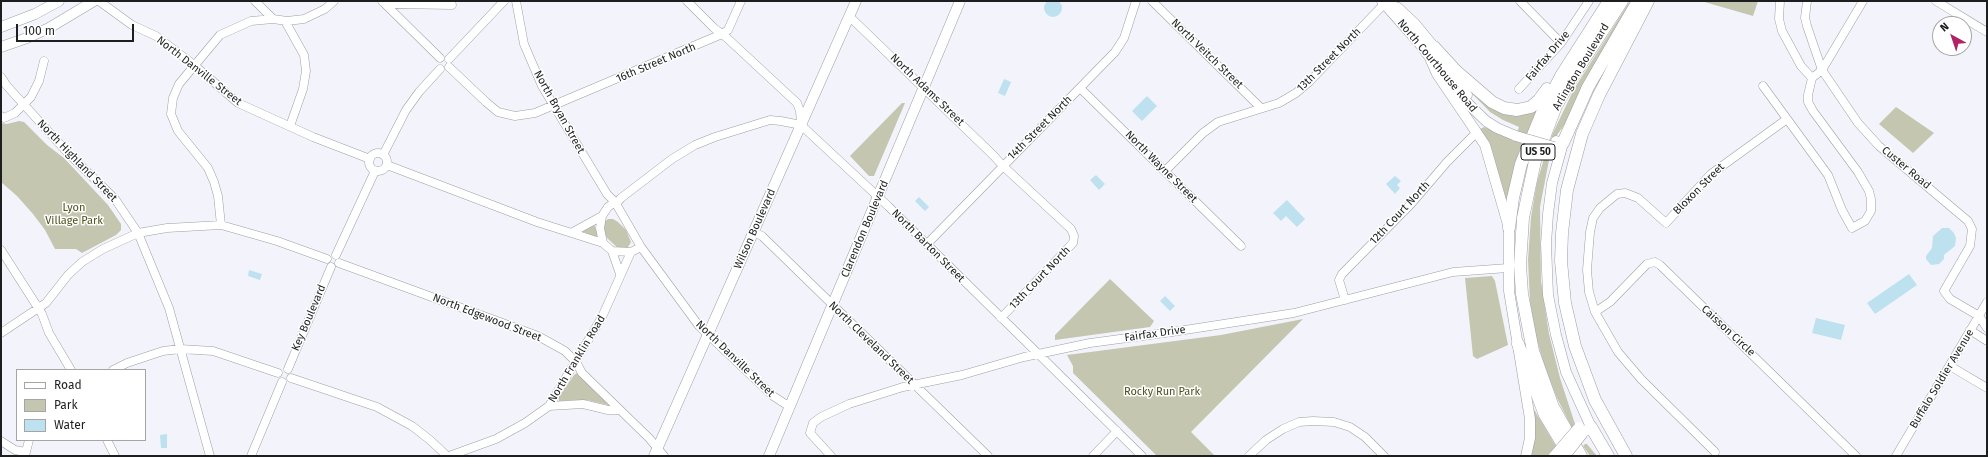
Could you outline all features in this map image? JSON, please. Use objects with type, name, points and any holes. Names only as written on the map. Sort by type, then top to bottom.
[{"type":"highway","points":[[1509,228],[1513,198],[1521,164],[1547,101],[1577,50],[1609,1]]},
{"type":"highway","name":"Arlington Boulevard","points":[[1581,456],[1553,407],[1533,351],[1522,294],[1520,265],[1522,226],[1531,174],[1550,120],[1570,81],[1622,1]]},
{"type":"highway","points":[[1559,145],[1588,87],[1638,1]]},
{"type":"highway","points":[[1626,456],[1595,400],[1575,346],[1565,298],[1561,261],[1562,233],[1568,183],[1582,134],[1599,94],[1648,1]]},
{"type":"highway","points":[[1428,47],[1492,102],[1500,107],[1512,110],[1527,108],[1537,103],[1557,74],[1577,50]]},
{"type":"highway","points":[[1518,344],[1545,415],[1570,456]]},
{"type":"highway","points":[[1585,427],[1608,456]]},
{"type":"main road","points":[[1,27],[35,14],[59,1]]},
{"type":"main road","points":[[1,46],[27,38],[50,28],[94,1]]},
{"type":"main road","name":"Wilson Boulevard","points":[[658,453],[708,334],[856,1]]},
{"type":"main road","name":"Clarendon Boulevard","points":[[769,456],[879,199],[960,1]]},
{"type":"main road","name":"North Courthouse Road","points":[[1384,2],[1398,8],[1415,24],[1454,90],[1476,113],[1497,128],[1559,145]]},
{"type":"main road","points":[[1428,47],[1437,74],[1477,132],[1488,153],[1509,228],[1508,268],[1510,304],[1530,419],[1530,438],[1526,456]]},
{"type":"main road","points":[[1559,145],[1548,214],[1546,244],[1548,295],[1556,335],[1566,372],[1585,427]]},
{"type":"main road","points":[[1554,456],[1585,427]]},
{"type":"main road","points":[[1565,456],[1585,427]]},
{"type":"street","name":"North Danville Street","points":[[99,1],[132,26],[156,36],[194,65],[238,104],[313,137],[370,159]]},
{"type":"street","points":[[255,1],[274,19]]},
{"type":"street","points":[[221,225],[218,196],[208,168],[178,131],[171,114],[173,98],[179,84],[220,35],[251,21],[274,19],[285,21],[304,19],[325,10],[334,1]]},
{"type":"street","points":[[440,69],[446,70],[449,63],[504,1]]},
{"type":"street","name":"North Bryan Street","points":[[516,1],[524,44],[534,70],[553,106],[613,205]]},
{"type":"street","points":[[572,232],[602,216],[621,198],[672,159],[696,145],[715,137],[770,120],[801,124],[800,111],[797,103],[687,1]]},
{"type":"street","points":[[722,34],[728,30],[741,1]]},
{"type":"street","name":"14th Street North","points":[[927,244],[1080,88],[1120,45],[1136,1]]},
{"type":"street","name":"North Veitch Street","points":[[1152,1],[1261,108]]},
{"type":"street","points":[[1520,1],[1561,43]]},
{"type":"street","name":"Fairfax Drive","points":[[1519,90],[1561,43],[1589,1]]},
{"type":"street","points":[[1780,1],[1779,19],[1782,31],[1801,66],[1812,78]]},
{"type":"street","name":"Custer Road","points":[[1807,1],[1807,26],[1822,70],[1867,134],[1968,220],[1972,229],[1970,246],[1944,291],[1950,299],[1979,316]]},
{"type":"street","points":[[1763,86],[1828,175],[1842,210],[1852,228],[1865,221],[1871,212],[1871,199],[1869,192],[1864,182],[1808,102],[1809,87],[1812,78],[1822,70],[1863,1]]},
{"type":"street","points":[[1936,1],[1987,32]]},
{"type":"street","points":[[382,2],[440,58],[445,57],[449,63],[498,112],[515,116],[535,113],[553,106]]},
{"type":"street","points":[[382,2],[395,4],[452,5]]},
{"type":"street","name":"13th Street North","points":[[1165,171],[1203,133],[1218,122],[1284,100],[1303,87],[1384,2]]},
{"type":"street","name":"North Adams Street","points":[[849,16],[993,154],[1002,166],[1071,229],[1074,236]]},
{"type":"street","points":[[285,21],[304,55],[306,70],[303,89],[290,126]]},
{"type":"street","name":"16th Street North","points":[[553,106],[722,34]]},
{"type":"street","points":[[440,58],[437,63],[440,69]]},
{"type":"street","points":[[1,116],[4,118],[15,113],[32,96],[39,81],[44,61]]},
{"type":"street","points":[[383,155],[406,110],[419,92],[440,69]]},
{"type":"street","name":"North Highland Street","points":[[1,77],[24,105],[115,199],[138,233],[168,308],[210,456]]},
{"type":"street","name":"North Wayne Street","points":[[1080,88],[1241,246]]},
{"type":"street","name":"Bloxon Street","points":[[1715,452],[1641,379],[1618,352],[1595,312],[1587,285],[1590,232],[1593,218],[1609,200],[1617,194],[1625,193],[1631,195],[1666,223],[1711,174],[1787,118]]},
{"type":"street","name":"North Barton Street","points":[[801,124],[927,244],[1142,456]]},
{"type":"street","name":"12th Court North","points":[[1345,300],[1340,280],[1342,274],[1411,204],[1442,167],[1477,132]]},
{"type":"street","points":[[376,154],[383,155],[386,159],[387,165],[382,170],[375,170],[371,167],[370,159],[376,154]]},
{"type":"street","points":[[387,165],[537,222],[603,242],[612,251],[620,274]]},
{"type":"street","name":"Key Boulevard","points":[[288,369],[375,170]]},
{"type":"street","name":"North Danville Street","points":[[613,205],[641,247],[699,326],[773,396],[790,407]]},
{"type":"street","points":[[602,216],[600,228],[603,242]]},
{"type":"street","points":[[1,333],[46,303],[68,275],[82,262],[103,249],[138,233],[167,228],[221,225],[277,240],[327,259],[327,264],[335,262]]},
{"type":"street","name":"North Cleveland Street","points":[[753,232],[762,236],[988,456]]},
{"type":"street","name":"13th Court North","points":[[1001,318],[1073,243],[1074,236]]},
{"type":"street","points":[[612,251],[631,252],[641,247]]},
{"type":"street","points":[[1,250],[42,314],[49,333],[70,369]]},
{"type":"street","points":[[620,274],[631,252]]},
{"type":"street","name":"North Edgewood Street","points":[[335,262],[538,336],[565,351],[576,362],[582,373],[619,410],[658,453]]},
{"type":"street","name":"Caisson Circle","points":[[1595,312],[1610,302],[1646,264],[1655,262],[1660,265],[1856,456]]},
{"type":"street","name":"Fairfax Drive","points":[[831,456],[810,434],[810,427],[821,417],[849,404],[914,384],[962,375],[1039,354],[1090,343],[1294,313],[1453,272],[1508,268]]},
{"type":"street","name":"North Franklin Road","points":[[448,456],[496,439],[525,423],[550,406],[602,317],[613,294],[620,274]]},
{"type":"street","name":"Buffalo Soldier Avenue","points":[[1896,456],[1987,302]]},
{"type":"street","points":[[1979,316],[1987,328]]},
{"type":"street","points":[[1970,330],[1987,341]]},
{"type":"street","points":[[115,369],[127,363],[163,351],[180,349],[213,351],[278,373]]},
{"type":"street","points":[[1950,366],[1987,388]]},
{"type":"street","points":[[282,369],[288,369],[291,373],[291,378],[288,382],[282,382],[278,379],[278,373],[282,369]]},
{"type":"street","points":[[291,378],[377,406],[412,426],[448,456]]},
{"type":"street","points":[[251,456],[282,382]]},
{"type":"street","points":[[550,406],[583,404],[608,410],[619,410]]},
{"type":"street","points":[[1249,456],[1266,440],[1283,428],[1299,422],[1313,421],[1334,422],[1350,428],[1365,436],[1384,456]]},
{"type":"street","points":[[1093,456],[1117,431]]},
{"type":"street","points":[[1,441],[15,450],[25,454],[29,441]]},
{"type":"street","points":[[108,441],[115,456]]},
{"type":"green space","points":[[1630,1],[1634,1],[1567,121],[1555,138],[1551,137],[1574,89]]},
{"type":"green space","points":[[1701,1],[1758,1],[1753,16]]},
{"type":"green space","points":[[1457,78],[1493,107],[1539,107],[1520,149],[1508,199],[1506,199],[1491,147],[1480,129],[1484,127],[1515,139],[1519,127],[1490,112]]},
{"type":"green space","points":[[902,103],[905,103],[874,176],[869,176],[850,156]]},
{"type":"green space","points":[[1896,107],[1934,133],[1913,153],[1879,124]]},
{"type":"green space","name":"Lyon Village Park","points":[[19,121],[24,122],[47,145],[64,158],[108,205],[121,224],[121,230],[116,235],[82,253],[76,249],[55,249],[45,230],[33,214],[17,196],[1,182],[1,123],[7,124]]},
{"type":"green space","points":[[1546,152],[1550,155],[1540,207],[1541,281],[1549,334],[1560,378],[1575,424],[1572,428],[1557,398],[1545,367],[1536,337],[1530,302],[1528,260],[1531,217],[1537,182]]},
{"type":"green space","points":[[608,219],[613,219],[618,222],[626,230],[631,242],[627,249],[618,248],[607,238],[603,228],[604,222]]},
{"type":"green space","points":[[594,224],[598,236],[581,231]]},
{"type":"green space","points":[[1492,276],[1495,281],[1508,345],[1477,359],[1473,356],[1465,278]]},
{"type":"green space","points":[[1110,279],[1154,321],[1150,327],[1055,340],[1055,335]]},
{"type":"green space","name":"Rocky Run Park","points":[[1303,319],[1191,432],[1215,456],[1157,456],[1073,373],[1073,366],[1067,355],[1221,335]]},
{"type":"green space","points":[[577,373],[608,405],[587,400],[559,401],[559,397]]},
{"type":"green space","points":[[1532,406],[1557,448],[1550,456],[1530,456]]},
{"type":"green space","points":[[1587,444],[1597,456],[1590,456],[1583,446]]},
{"type":"water","points":[[1053,-1],[1059,2],[1062,8],[1059,14],[1053,17],[1047,14],[1044,8],[1047,2]]},
{"type":"water","points":[[1004,79],[1011,82],[1005,96],[998,93]]},
{"type":"water","points":[[1147,96],[1157,106],[1142,121],[1132,111]]},
{"type":"water","points":[[1096,175],[1105,184],[1099,190],[1090,180]]},
{"type":"water","points":[[1395,176],[1401,181],[1397,185],[1400,188],[1395,194],[1386,184]]},
{"type":"water","points":[[919,197],[929,207],[925,211],[915,201]]},
{"type":"water","points":[[1287,200],[1305,219],[1297,227],[1286,216],[1281,221],[1273,213]]},
{"type":"water","points":[[1942,228],[1949,228],[1954,233],[1956,238],[1955,246],[1944,255],[1944,259],[1939,264],[1931,265],[1926,259],[1926,256],[1932,248],[1933,236]]},
{"type":"water","points":[[249,270],[262,274],[260,280],[248,276]]},
{"type":"water","points":[[1909,274],[1917,285],[1875,314],[1867,303]]},
{"type":"water","points":[[1165,296],[1175,306],[1170,311],[1160,301]]},
{"type":"water","points":[[1816,318],[1845,325],[1841,340],[1812,333]]},
{"type":"water","points":[[167,434],[167,448],[161,448],[160,435]]}]
